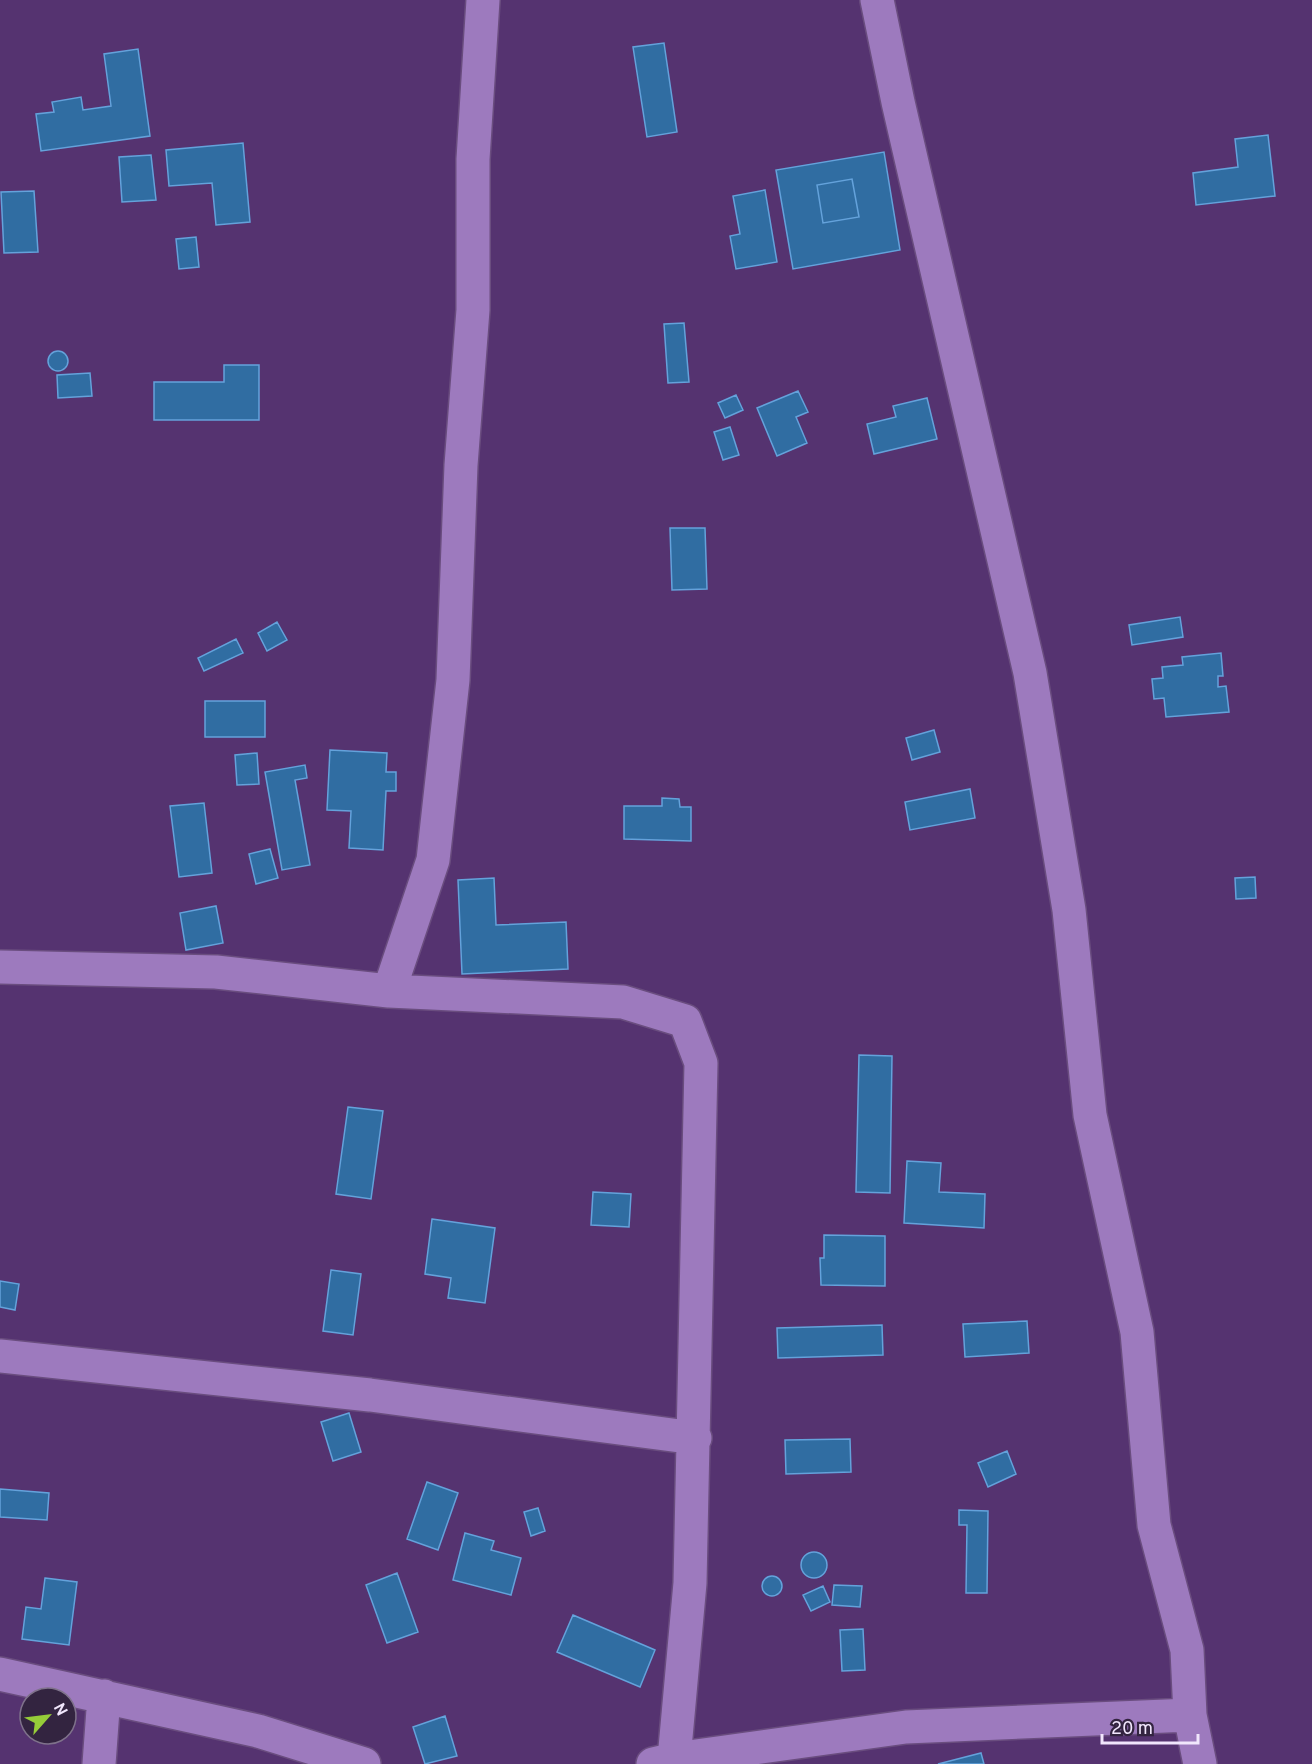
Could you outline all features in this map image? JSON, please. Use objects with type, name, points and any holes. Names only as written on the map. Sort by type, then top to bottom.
[{"type":"street","points":[[389,991],[433,860],[453,680],[461,465],[473,310],[473,159],[483,0]]},
{"type":"street","points":[[877,0],[898,102],[1030,673],[1069,910],[1090,1115],[1137,1332],[1154,1525],[1187,1650],[1190,1715],[1200,1764]]},
{"type":"street","points":[[0,967],[216,972],[389,991],[623,1002],[685,1021],[701,1064],[695,1438],[690,1583],[663,1762],[906,1727],[1190,1715]]},
{"type":"street","points":[[0,1356],[370,1395],[695,1438]]},
{"type":"street","points":[[0,1674],[258,1731],[364,1764]]},
{"type":"street","points":[[99,1764],[104,1696]]},
{"type":"building","points":[[664,43],[677,132],[647,137],[633,47]]},
{"type":"building","points":[[138,49],[150,136],[41,151],[36,114],[54,112],[52,102],[81,97],[83,110],[111,106],[104,54]]},
{"type":"building","points":[[1268,135],[1275,196],[1196,205],[1193,173],[1238,167],[1235,139]]},
{"type":"building","points":[[243,143],[250,222],[216,225],[212,183],[169,186],[166,150]]},
{"type":"building","points":[[884,152],[900,250],[793,269],[776,170]],"holes":[[[852,179],[859,217],[823,223],[817,185]]]},
{"type":"building","points":[[151,155],[156,200],[122,202],[119,157]]},
{"type":"building","points":[[852,179],[859,217],[823,223],[817,185]]},
{"type":"building","points":[[765,190],[777,262],[736,269],[730,236],[740,234],[733,196]]},
{"type":"building","points":[[34,191],[38,252],[4,253],[1,192]]},
{"type":"building","points":[[196,237],[199,267],[179,269],[176,239]]},
{"type":"building","points":[[684,323],[689,382],[668,383],[664,324]]},
{"type":"building","points":[[58,351],[65,354],[68,361],[65,368],[58,371],[51,368],[48,361],[51,354]]},
{"type":"building","points":[[224,365],[259,365],[259,420],[154,420],[154,382],[224,382]]},
{"type":"building","points":[[90,373],[92,396],[58,398],[57,375]]},
{"type":"building","points":[[798,391],[808,412],[796,417],[807,443],[777,456],[757,408]]},
{"type":"building","points":[[736,395],[743,410],[725,418],[718,403]]},
{"type":"building","points":[[927,398],[937,439],[874,454],[867,424],[896,417],[893,406]]},
{"type":"building","points":[[730,427],[739,455],[723,460],[714,432]]},
{"type":"building","points":[[670,528],[705,528],[707,589],[672,590]]},
{"type":"building","points":[[1180,617],[1183,637],[1132,645],[1129,625]]},
{"type":"building","points":[[277,622],[287,640],[267,651],[258,633]]},
{"type":"building","points":[[236,639],[243,653],[204,671],[198,658]]},
{"type":"building","points":[[1221,653],[1223,676],[1218,676],[1218,687],[1226,686],[1229,712],[1166,717],[1164,698],[1154,699],[1152,679],[1163,678],[1162,667],[1183,665],[1182,657]]},
{"type":"building","points":[[205,701],[265,701],[265,737],[205,737]]},
{"type":"building","points":[[934,730],[940,752],[912,760],[906,738]]},
{"type":"building","points":[[330,750],[387,753],[386,772],[396,772],[396,791],[386,791],[383,850],[349,848],[351,811],[327,810]]},
{"type":"building","points":[[257,753],[259,784],[237,785],[235,755]]},
{"type":"building","points":[[305,765],[307,778],[295,780],[310,865],[282,870],[265,772]]},
{"type":"building","points":[[970,789],[975,818],[910,830],[905,802]]},
{"type":"building","points":[[662,798],[679,799],[680,807],[691,807],[691,841],[624,839],[624,806],[662,806]]},
{"type":"building","points":[[204,803],[212,873],[179,877],[170,806]]},
{"type":"building","points":[[270,849],[278,878],[256,884],[249,854]]},
{"type":"building","points":[[1255,877],[1256,898],[1236,899],[1235,878]]},
{"type":"building","points":[[494,878],[496,925],[566,922],[568,969],[462,974],[458,880]]},
{"type":"building","points":[[216,906],[223,943],[186,950],[180,913]]},
{"type":"building","points":[[859,1055],[892,1056],[890,1193],[856,1192]]},
{"type":"building","points":[[348,1107],[383,1111],[371,1199],[336,1194]]},
{"type":"building","points":[[907,1161],[941,1163],[939,1192],[985,1194],[984,1228],[904,1223]]},
{"type":"building","points":[[593,1192],[631,1194],[629,1227],[591,1225]]},
{"type":"building","points":[[432,1219],[495,1228],[485,1303],[448,1298],[451,1278],[425,1274]]},
{"type":"building","points":[[824,1235],[885,1236],[885,1286],[821,1285],[820,1258],[824,1258]]},
{"type":"building","points":[[331,1270],[361,1274],[353,1335],[323,1331]]},
{"type":"building","points":[[0,1281],[19,1284],[15,1310],[0,1307]]},
{"type":"building","points":[[1027,1321],[1029,1353],[965,1357],[963,1324]]},
{"type":"building","points":[[882,1325],[883,1355],[778,1358],[777,1328]]},
{"type":"building","points":[[349,1413],[361,1452],[333,1461],[321,1422]]},
{"type":"building","points":[[850,1439],[851,1472],[786,1474],[785,1440]]},
{"type":"building","points":[[1007,1451],[1016,1474],[988,1487],[978,1463]]},
{"type":"building","points":[[427,1482],[458,1493],[438,1550],[407,1539]]},
{"type":"building","points":[[0,1489],[49,1493],[47,1520],[0,1517]]},
{"type":"building","points":[[538,1508],[545,1531],[531,1536],[524,1512]]},
{"type":"building","points":[[959,1510],[988,1511],[987,1593],[966,1593],[967,1525],[959,1525]]},
{"type":"building","points":[[465,1533],[494,1541],[491,1550],[521,1558],[511,1595],[453,1580]]},
{"type":"building","points":[[814,1552],[823,1556],[827,1565],[823,1574],[814,1578],[805,1574],[801,1565],[805,1556]]},
{"type":"building","points":[[397,1573],[418,1632],[387,1643],[366,1585]]},
{"type":"building","points":[[772,1576],[779,1579],[782,1586],[779,1593],[772,1596],[765,1593],[762,1586],[765,1579]]},
{"type":"building","points":[[45,1578],[77,1582],[69,1645],[22,1639],[26,1607],[41,1609]]},
{"type":"building","points":[[834,1585],[862,1586],[860,1607],[832,1605]]},
{"type":"building","points":[[823,1586],[830,1602],[811,1611],[803,1595]]},
{"type":"building","points":[[573,1615],[655,1650],[640,1687],[557,1652]]},
{"type":"building","points":[[863,1629],[865,1670],[842,1671],[840,1630]]},
{"type":"building","points":[[445,1716],[457,1756],[425,1764],[413,1727]]},
{"type":"building","points":[[981,1753],[984,1764],[938,1764]]}]
